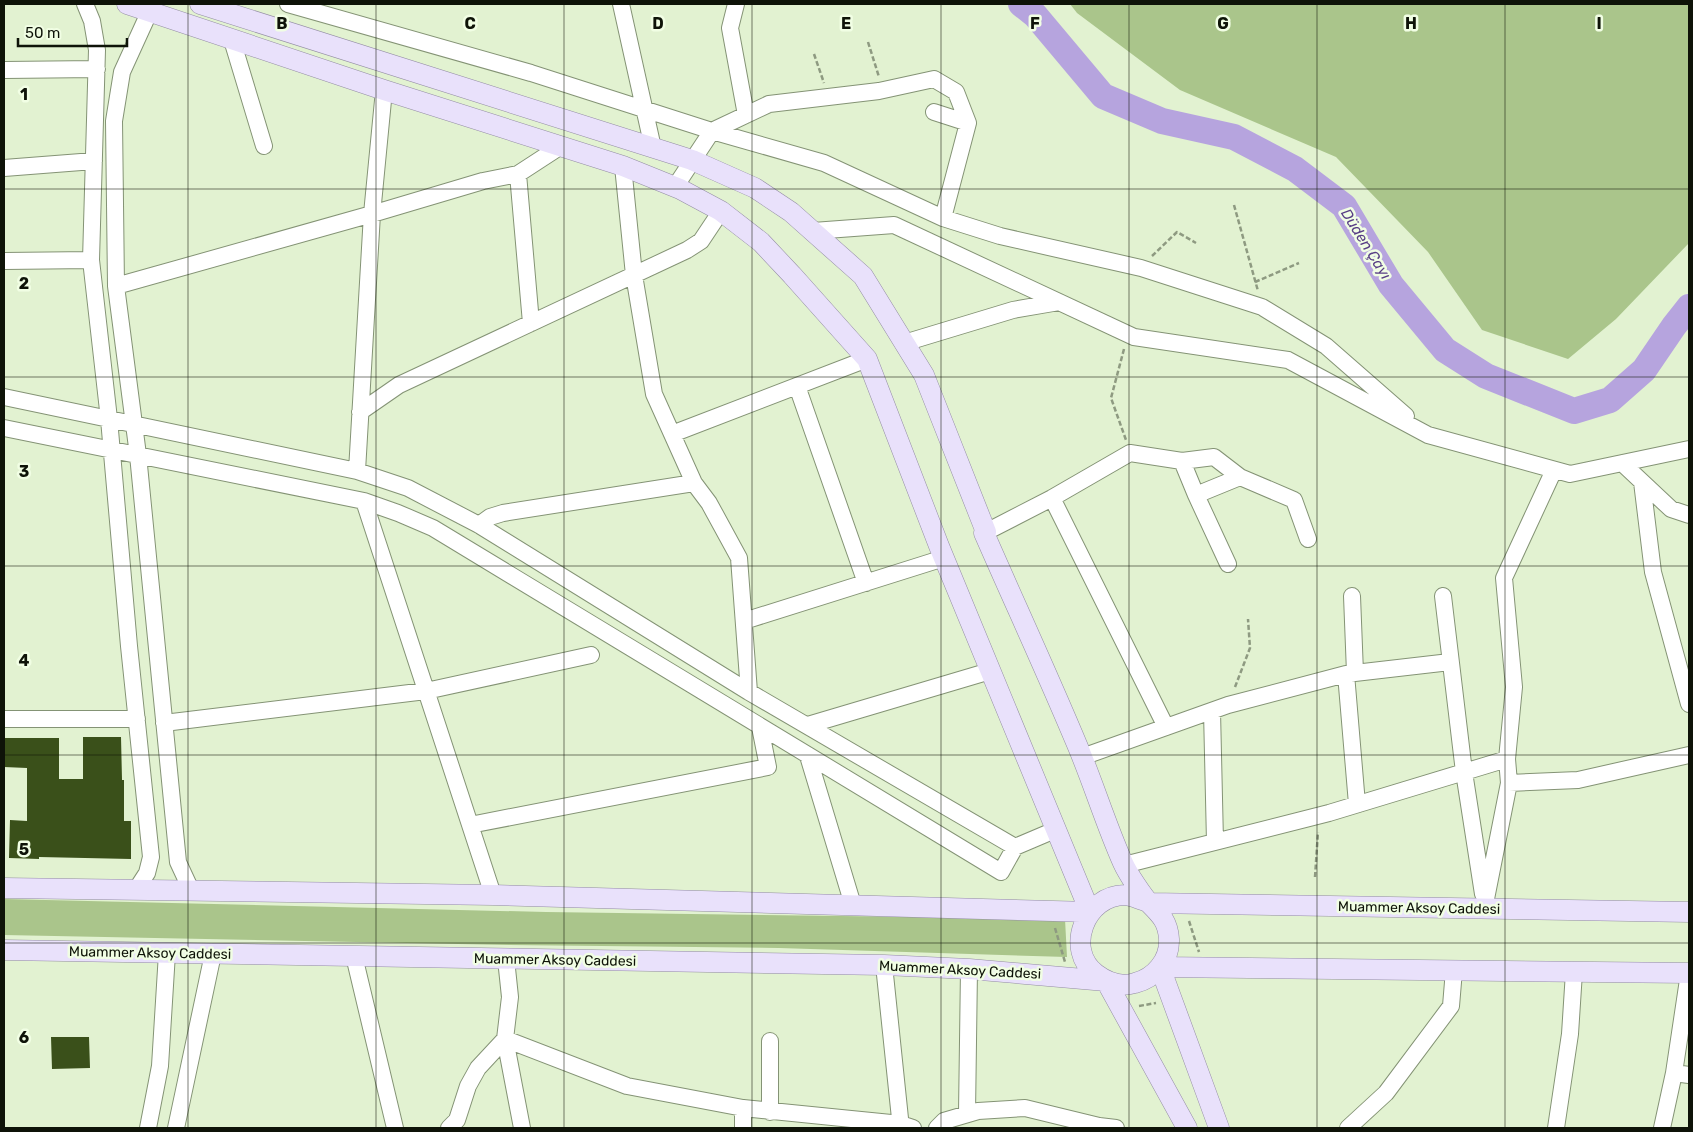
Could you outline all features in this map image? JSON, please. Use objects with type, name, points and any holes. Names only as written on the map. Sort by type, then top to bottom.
[{"type":"main road","points":[[127,4],[152,8],[232,40],[623,166],[674,187],[721,211],[767,249],[867,359],[944,558],[1090,912]]},
{"type":"main road","points":[[200,4],[692,160],[756,188],[791,212],[863,276],[924,376],[986,532],[984,533],[1082,756],[1124,865],[1150,903],[1160,913],[1167,926],[1169,940],[1167,954],[1160,967],[1152,975],[1130,984],[1106,981],[1086,963],[1081,950],[1080,937],[1083,924],[1090,912],[1099,903],[1111,897],[1131,896],[1150,903]]},
{"type":"main road","points":[[4,888],[493,896],[1090,912]]},
{"type":"main road","name":"Muammer Aksoy Caddesi","points":[[1150,903],[1484,907],[1689,912]]},
{"type":"main road","name":"Muammer Aksoy Caddesi","points":[[4,950],[884,965],[969,969],[1106,981]]},
{"type":"main road","points":[[1160,967],[1689,973]]},
{"type":"main road","points":[[1160,967],[1219,1128]]},
{"type":"main road","points":[[1106,981],[1187,1128]]},
{"type":"street","points":[[85,4],[92,21],[97,50],[91,260],[109,419],[151,857],[147,873],[136,890]]},
{"type":"street","points":[[288,4],[313,7],[531,73],[712,131],[824,163],[943,218],[1000,236],[1141,268],[1262,307],[1326,346],[1428,435]]},
{"type":"street","points":[[621,4],[653,148]]},
{"type":"street","points":[[736,4],[730,28],[746,115]]},
{"type":"street","points":[[152,8],[122,72],[114,121],[116,286],[138,455],[178,862],[191,890]]},
{"type":"street","points":[[232,40],[264,146]]},
{"type":"street","points":[[4,70],[97,69]]},
{"type":"street","points":[[674,187],[712,131],[768,104],[884,90],[934,79],[956,92],[968,123],[943,218]]},
{"type":"street","points":[[358,471],[372,214],[384,90]]},
{"type":"street","points":[[934,112],[968,123]]},
{"type":"street","points":[[116,286],[483,181],[518,174],[561,146]]},
{"type":"street","points":[[4,168],[94,161]]},
{"type":"street","points":[[623,166],[634,276],[654,394],[694,483],[709,503],[739,558],[748,692]]},
{"type":"street","points":[[518,174],[531,323]]},
{"type":"street","points":[[360,412],[399,385],[687,250],[701,240],[721,211]]},
{"type":"street","points":[[813,231],[894,225],[1134,336],[1288,360],[1428,435],[1570,474],[1689,449]]},
{"type":"street","points":[[4,261],[91,260]]},
{"type":"street","points":[[904,343],[1013,310],[1059,302]]},
{"type":"street","points":[[672,434],[867,359]]},
{"type":"street","points":[[797,386],[866,583]]},
{"type":"street","points":[[4,397],[358,471],[408,488],[478,526],[748,692],[1016,847]]},
{"type":"street","points":[[4,428],[364,501],[398,513],[433,528],[1001,872],[1016,847],[1055,830]]},
{"type":"street","points":[[986,532],[1052,498],[1130,453],[1182,461],[1214,457],[1240,477],[1294,500],[1308,540]]},
{"type":"street","points":[[1182,461],[1228,564]]},
{"type":"street","points":[[1622,463],[1671,509],[1689,515]]},
{"type":"street","points":[[1484,907],[1509,783],[1507,759],[1514,688],[1504,578],[1554,470]]},
{"type":"street","points":[[1196,495],[1240,477]]},
{"type":"street","points":[[1642,482],[1653,572],[1689,704]]},
{"type":"street","points":[[478,526],[490,517],[503,513],[694,483]]},
{"type":"street","points":[[1052,498],[1166,727]]},
{"type":"street","points":[[364,501],[493,896]]},
{"type":"street","points":[[744,621],[944,558]]},
{"type":"street","points":[[1352,596],[1351,673],[1358,804]]},
{"type":"street","points":[[1443,596],[1464,772],[1484,907]]},
{"type":"street","points":[[164,723],[426,691],[591,655]]},
{"type":"street","points":[[1082,756],[1228,705],[1351,673],[1450,662]]},
{"type":"street","points":[[808,725],[990,671]]},
{"type":"street","points":[[1212,711],[1214,842]]},
{"type":"street","points":[[4,719],[137,719]]},
{"type":"street","points":[[470,825],[768,767],[760,727]]},
{"type":"street","points":[[1509,783],[1578,780],[1689,755]]},
{"type":"street","points":[[808,756],[853,905]]},
{"type":"street","points":[[1124,865],[1319,815],[1507,759]]},
{"type":"street","points":[[148,1128],[160,1066],[167,953]]},
{"type":"street","points":[[176,1128],[213,954]]},
{"type":"street","points":[[354,956],[395,1128]]},
{"type":"street","points":[[506,959],[510,997],[505,1039],[522,1128]]},
{"type":"street","points":[[505,1039],[627,1086],[770,1112],[905,1127],[884,965]]},
{"type":"street","points":[[967,1114],[969,969]]},
{"type":"street","points":[[1348,1128],[1386,1093],[1451,1006],[1454,970]]},
{"type":"street","points":[[1556,1128],[1570,1034],[1574,972]]},
{"type":"street","points":[[1662,1128],[1682,1074],[1689,973]]},
{"type":"street","points":[[449,1128],[456,1120],[468,1086],[478,1068],[505,1039]]},
{"type":"street","points":[[770,1041],[770,1112]]},
{"type":"street","points":[[743,1128],[744,1108]]},
{"type":"street","points":[[937,1128],[944,1121],[978,1111],[1026,1108],[1099,1126],[1116,1128]]},
{"type":"path","points":[[868,42],[884,90]]},
{"type":"path","points":[[814,54],[828,97]]},
{"type":"path","points":[[1234,205],[1262,307]]},
{"type":"path","points":[[1141,268],[1176,232],[1196,243]]},
{"type":"path","points":[[1255,282],[1299,263]]},
{"type":"path","points":[[1128,333],[1111,398],[1130,453]]},
{"type":"path","points":[[1228,705],[1250,648],[1248,619]]},
{"type":"path","points":[[1315,877],[1319,815]]},
{"type":"path","points":[[1184,904],[1204,968]]},
{"type":"path","points":[[1050,911],[1070,977]]},
{"type":"path","points":[[1123,1010],[1172,999]]},
{"type":"green space","points":[[1070,4],[1689,4],[1689,243],[1616,319],[1568,359],[1482,330],[1428,252],[1336,157],[1180,90],[1077,13]]},
{"type":"green space","points":[[4,899],[546,912],[1065,919],[1067,957],[779,948],[509,945],[4,935]]},
{"type":"building","points":[[83,737],[121,737],[124,821],[131,821],[131,859],[9,858],[10,820],[27,821],[27,768],[4,767],[4,738],[59,738],[59,779],[83,779]]},
{"type":"building","points":[[51,1037],[89,1037],[90,1068],[52,1069]]},
{"type":"waterway","name":"Düden Çayı","points":[[1021,4],[1035,15],[1103,96],[1162,121],[1234,137],[1295,169],[1344,206],[1391,285],[1445,350],[1486,376],[1574,411],[1610,400],[1644,370],[1689,307]]}]
